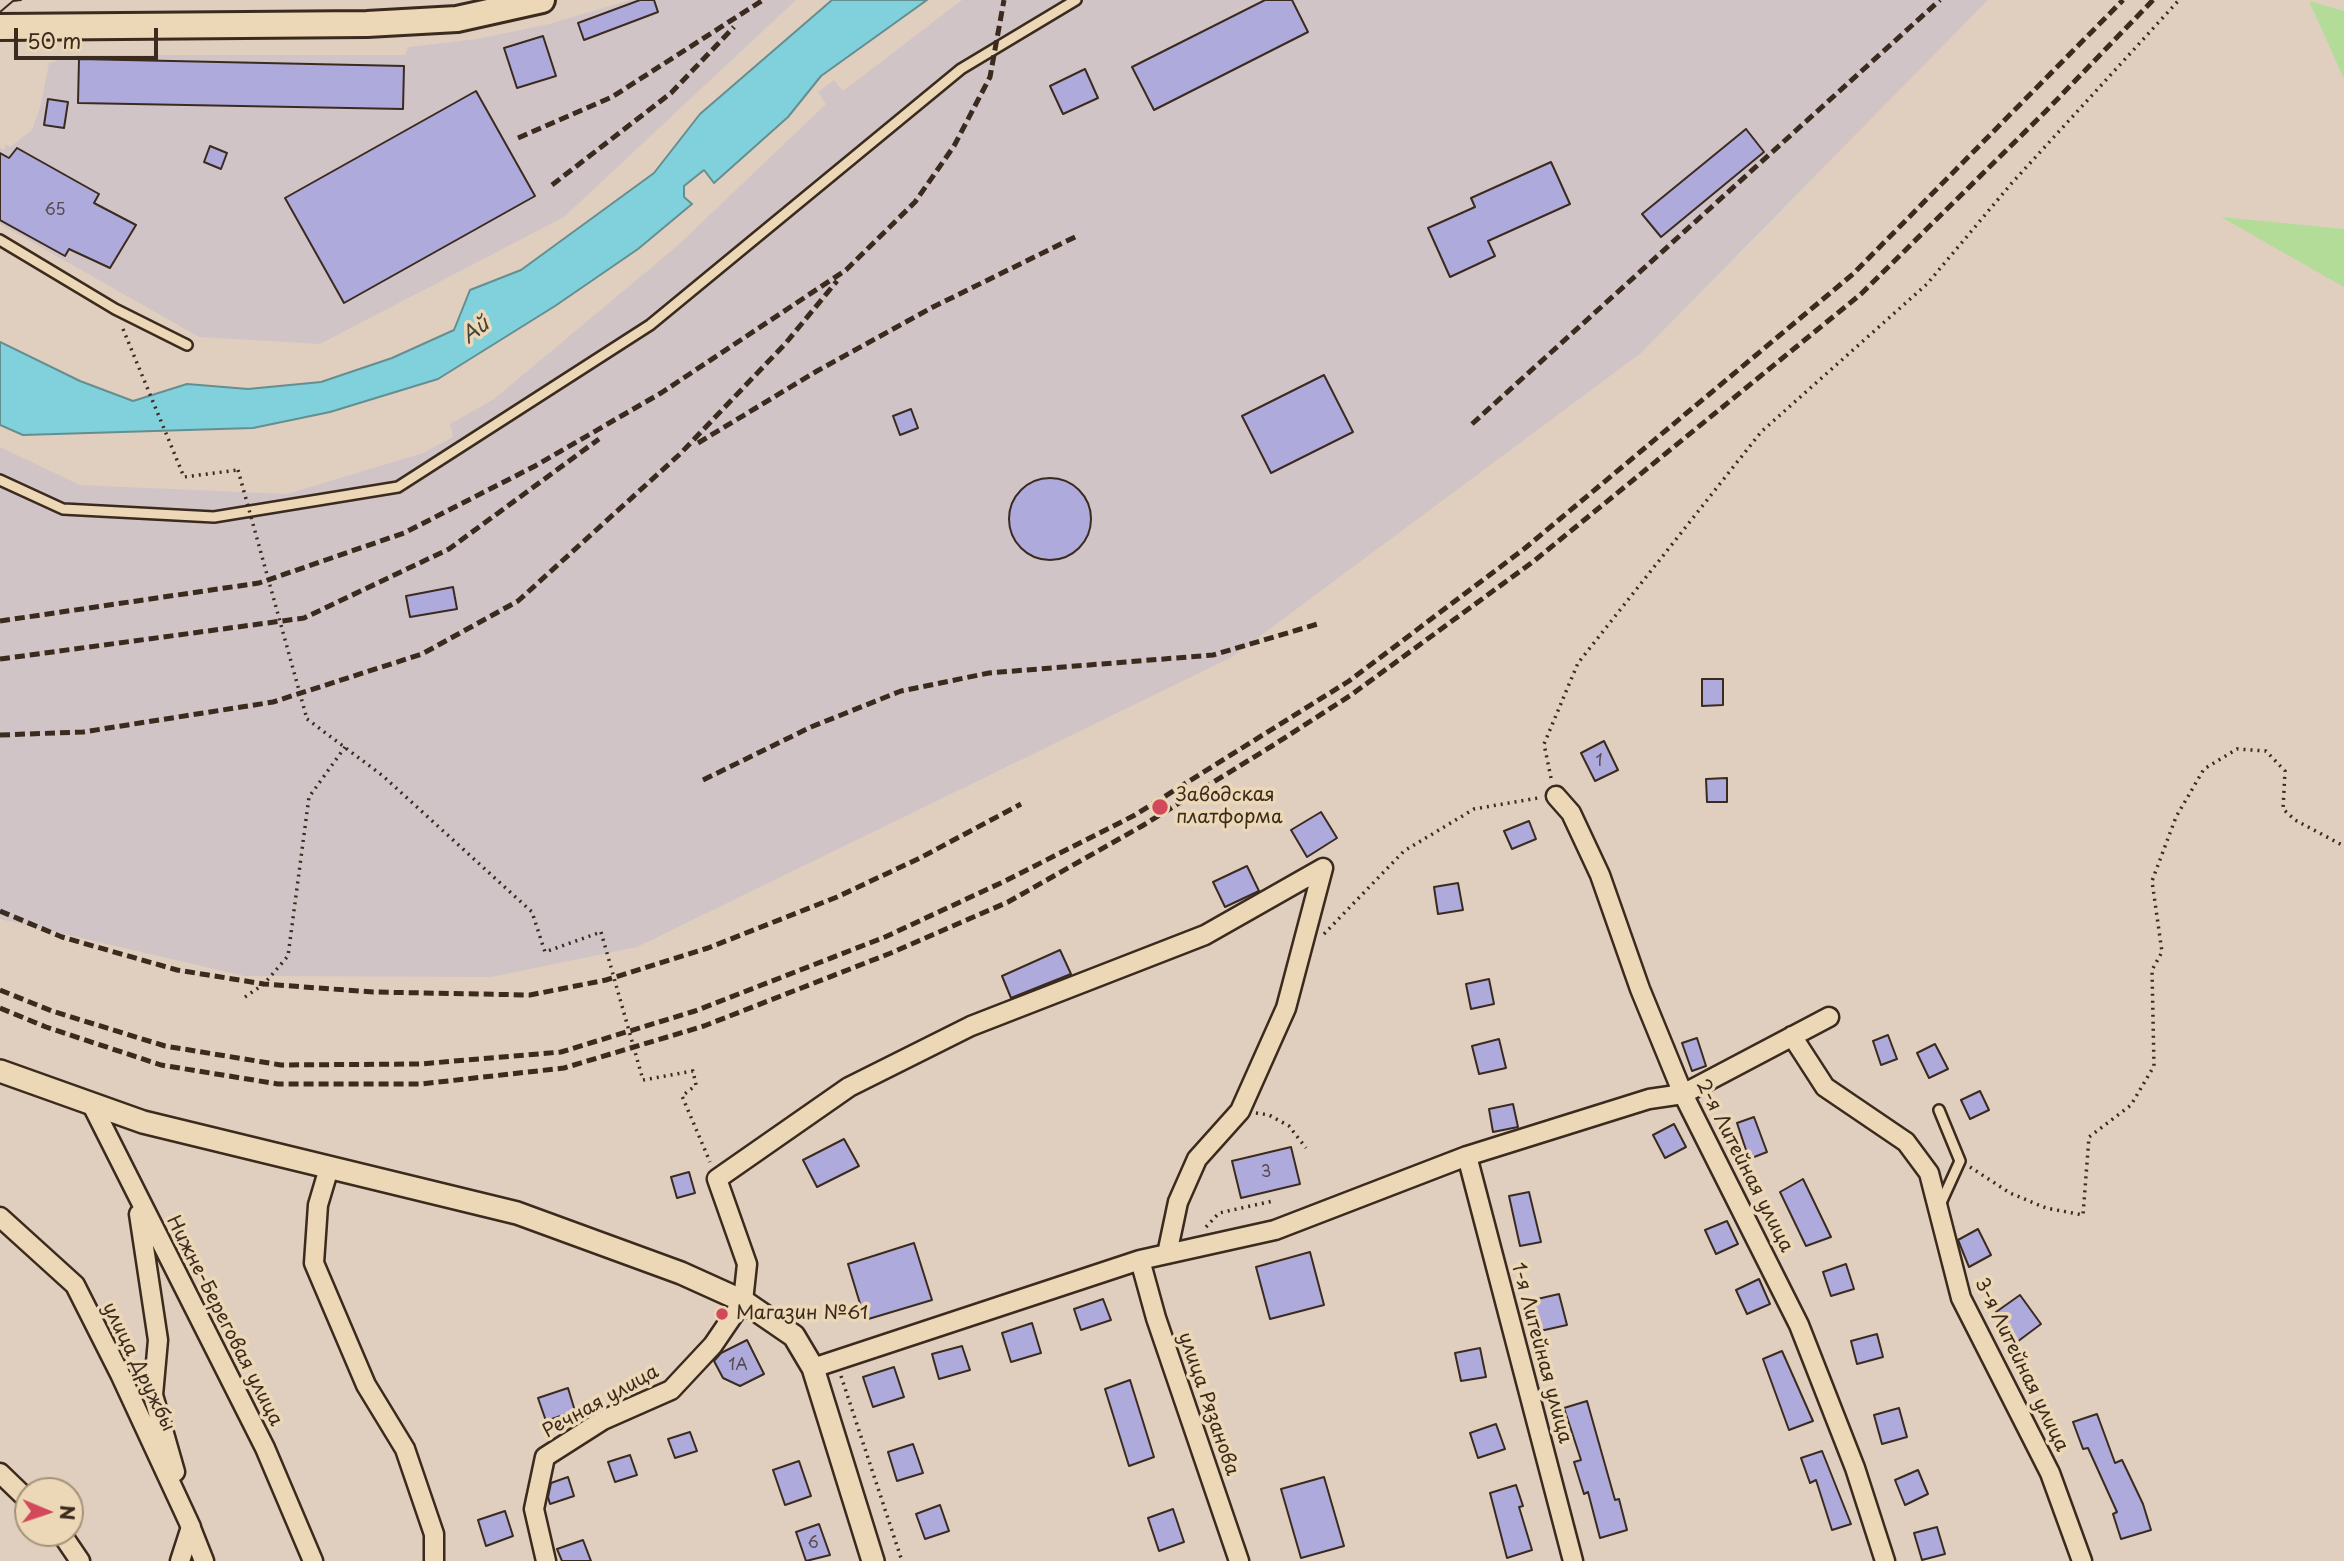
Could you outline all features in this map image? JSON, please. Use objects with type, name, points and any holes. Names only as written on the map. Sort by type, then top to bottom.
[{"type":"main road","points":[[0,27],[367,24],[457,19],[542,0]]},
{"type":"street","name":"2-я Литейная улица","points":[[1556,796],[1571,813],[1600,875],[1640,989],[1683,1094],[1799,1325],[1855,1468],[1885,1561]]},
{"type":"street","points":[[743,1301],[747,1264],[717,1179],[849,1087],[971,1026],[1205,935],[1323,867],[1286,1008],[1240,1111],[1197,1159],[1178,1202],[1175,1252]]},
{"type":"street","points":[[813,1368],[1140,1260],[1275,1230],[1467,1156],[1649,1099],[1683,1094],[1829,1017]]},
{"type":"street","name":"3-я Литейная улица","points":[[1792,1036],[1825,1087],[1906,1142],[1929,1173],[1961,1298],[2050,1473],[2082,1561]]},
{"type":"street","points":[[0,1071],[143,1122],[517,1213],[681,1273],[743,1301],[794,1336],[813,1368],[873,1561]]},
{"type":"street","name":"Нижне-Береговая улица","points":[[91,1103],[265,1448],[313,1561]]},
{"type":"street","name":"1-я Литейная улица","points":[[1467,1156],[1573,1561]]},
{"type":"street","points":[[329,1168],[318,1205],[314,1263],[366,1385],[405,1449],[434,1534],[434,1561]]},
{"type":"street","points":[[134,1191],[158,1340],[153,1395],[191,1527],[204,1561]]},
{"type":"street","name":"улица Дружбы","points":[[0,1217],[75,1285],[120,1374],[191,1527]]},
{"type":"street","name":"улица Рязанова","points":[[1140,1260],[1156,1318],[1239,1561]]},
{"type":"street","name":"Речная улица","points":[[546,1561],[534,1509],[545,1457],[603,1420],[671,1390],[713,1345],[743,1301]]},
{"type":"street","points":[[0,1474],[14,1487]]},
{"type":"street","points":[[180,1561],[191,1527]]},
{"type":"lane","points":[[0,480],[63,509],[214,517],[398,487],[650,325],[961,69],[1076,0]]},
{"type":"lane","points":[[0,240],[115,309],[187,345]]},
{"type":"lane","points":[[1937,1210],[1960,1161],[1939,1110]]},
{"type":"path","points":[[1301,958],[1404,851],[1474,808],[1556,796],[1544,744],[1578,663],[1761,432],[1927,284],[2011,184],[2179,0]]},
{"type":"path","points":[[119,322],[184,477],[239,470],[307,719],[383,776],[532,912],[545,953],[601,932],[643,1080],[692,1071],[696,1085],[682,1096],[717,1179]]},
{"type":"path","points":[[245,997],[264,984],[288,956],[309,797],[345,747]]},
{"type":"path","points":[[1960,1161],[2010,1193],[2046,1208],[2083,1214],[2090,1137],[2131,1105],[2154,1066],[2152,970],[2162,952],[2152,881],[2176,817],[2204,769],[2237,749],[2266,751],[2285,771],[2283,809],[2295,820],[2344,846]]},
{"type":"path","points":[[1240,1111],[1269,1115],[1289,1126],[1306,1148]]},
{"type":"path","points":[[1175,1252],[1219,1213],[1273,1201]]},
{"type":"path","points":[[835,1361],[902,1561]]},
{"type":"shaded area","points":[[630,0],[796,0],[564,217],[320,344],[199,337],[0,224],[0,148],[4,150],[6,144],[10,147],[32,130],[41,104],[49,63],[75,55],[405,55],[408,47],[477,39],[549,24]]},
{"type":"shaded area","points":[[962,0],[1988,0],[1641,353],[1232,657],[637,947],[491,977],[244,976],[0,919],[0,447],[80,485],[287,494],[423,453],[453,437],[450,424],[494,399],[676,247],[826,104],[818,92],[834,80],[843,91]]},
{"type":"green space","points":[[2309,1],[2344,11],[2344,79]]},
{"type":"green space","points":[[2221,217],[2344,229],[2344,287]]},
{"type":"water","name":"Ай","points":[[832,0],[927,0],[821,76],[788,117],[714,183],[704,170],[684,186],[684,197],[692,204],[638,249],[555,306],[438,379],[330,412],[253,428],[23,435],[0,425],[0,342],[80,381],[133,401],[187,384],[248,389],[321,382],[392,358],[454,330],[470,290],[521,270],[654,173],[700,114]]},
{"type":"building","points":[[640,0],[654,0],[658,12],[584,40],[578,23]]},
{"type":"building","points":[[1265,0],[1292,0],[1308,32],[1154,110],[1132,67]]},
{"type":"building","points":[[543,36],[556,76],[517,88],[504,48]]},
{"type":"building","points":[[79,59],[404,66],[403,109],[78,103]]},
{"type":"building","points":[[1085,69],[1098,98],[1063,114],[1050,86]]},
{"type":"building","points":[[476,91],[535,196],[344,303],[285,198]]},
{"type":"building","points":[[48,99],[68,102],[64,128],[44,125]]},
{"type":"building","points":[[1746,129],[1764,152],[1661,237],[1642,214]]},
{"type":"building","points":[[210,146],[227,153],[221,169],[204,162]]},
{"type":"building","points":[[17,148],[99,194],[94,203],[136,225],[110,268],[69,249],[65,256],[0,220],[0,153],[9,158]]},
{"type":"building","points":[[1551,162],[1570,204],[1488,241],[1495,256],[1450,277],[1428,228],[1475,207],[1471,198]]},
{"type":"building","points":[[1324,375],[1353,432],[1271,473],[1242,416]]},
{"type":"building","points":[[911,409],[918,428],[900,435],[893,416]]},
{"type":"building","points":[[1050,478],[1066,481],[1079,490],[1088,503],[1091,519],[1088,535],[1079,548],[1066,557],[1050,560],[1034,557],[1021,548],[1012,535],[1009,519],[1012,503],[1021,490],[1034,481]]},
{"type":"building","points":[[453,587],[457,609],[410,617],[406,596]]},
{"type":"building","points":[[1702,679],[1723,679],[1723,705],[1702,706]]},
{"type":"building","points":[[1604,741],[1618,770],[1595,781],[1581,753]]},
{"type":"building","points":[[1727,778],[1727,802],[1707,802],[1706,779]]},
{"type":"building","points":[[1321,812],[1337,838],[1307,857],[1291,830]]},
{"type":"building","points":[[1529,821],[1536,839],[1512,849],[1504,831]]},
{"type":"building","points":[[1247,866],[1259,891],[1225,907],[1213,882]]},
{"type":"building","points":[[1458,883],[1463,910],[1438,914],[1434,887]]},
{"type":"building","points":[[1060,950],[1071,974],[1011,998],[1002,976]]},
{"type":"building","points":[[1489,979],[1494,1004],[1471,1009],[1466,984]]},
{"type":"building","points":[[1888,1035],[1897,1059],[1881,1065],[1873,1041]]},
{"type":"building","points":[[1697,1038],[1706,1066],[1692,1071],[1682,1043]]},
{"type":"building","points":[[1499,1039],[1506,1068],[1479,1074],[1472,1046]]},
{"type":"building","points":[[1935,1044],[1948,1069],[1929,1078],[1917,1053]]},
{"type":"building","points":[[1980,1091],[1989,1110],[1970,1119],[1961,1100]]},
{"type":"building","points":[[1513,1104],[1518,1127],[1493,1132],[1489,1109]]},
{"type":"building","points":[[1754,1117],[1767,1152],[1749,1159],[1737,1123]]},
{"type":"building","points":[[1674,1124],[1686,1147],[1665,1158],[1653,1135]]},
{"type":"building","points":[[844,1139],[859,1166],[817,1187],[803,1160]]},
{"type":"building","points":[[1291,1147],[1300,1184],[1241,1198],[1232,1161]]},
{"type":"building","points":[[689,1172],[695,1193],[677,1198],[671,1177]]},
{"type":"building","points":[[1803,1179],[1831,1237],[1806,1246],[1780,1192]]},
{"type":"building","points":[[1529,1192],[1541,1242],[1520,1246],[1509,1196]]},
{"type":"building","points":[[1727,1221],[1738,1244],[1716,1254],[1705,1230]]},
{"type":"building","points":[[1978,1229],[1991,1255],[1969,1267],[1958,1240]]},
{"type":"building","points":[[914,1243],[932,1300],[865,1320],[848,1264]]},
{"type":"building","points":[[1310,1252],[1324,1305],[1270,1319],[1256,1267]]},
{"type":"building","points":[[1846,1264],[1854,1289],[1831,1296],[1823,1272]]},
{"type":"building","points":[[1759,1279],[1770,1304],[1747,1314],[1736,1290]]},
{"type":"building","points":[[1559,1294],[1567,1325],[1540,1331],[1533,1300]]},
{"type":"building","points":[[2020,1295],[2041,1324],[2017,1342],[1996,1312]]},
{"type":"building","points":[[1103,1299],[1111,1320],[1081,1330],[1074,1309]]},
{"type":"building","points":[[1032,1323],[1041,1353],[1011,1362],[1002,1333]]},
{"type":"building","points":[[1877,1334],[1883,1357],[1857,1364],[1851,1341]]},
{"type":"building","points":[[747,1340],[764,1374],[740,1386],[723,1378],[714,1361],[721,1353]]},
{"type":"building","points":[[962,1346],[970,1370],[939,1379],[932,1354]]},
{"type":"building","points":[[1480,1348],[1486,1377],[1461,1381],[1455,1353]]},
{"type":"building","points":[[1782,1351],[1813,1421],[1789,1430],[1763,1359]]},
{"type":"building","points":[[894,1367],[904,1397],[873,1407],[863,1377]]},
{"type":"building","points":[[1130,1380],[1154,1457],[1129,1466],[1105,1389]]},
{"type":"building","points":[[568,1388],[575,1411],[546,1421],[538,1398]]},
{"type":"building","points":[[1587,1401],[1615,1500],[1619,1499],[1627,1530],[1600,1538],[1588,1492],[1584,1494],[1574,1462],[1581,1460],[1564,1408]]},
{"type":"building","points":[[1899,1408],[1907,1437],[1882,1444],[1874,1415]]},
{"type":"building","points":[[2097,1414],[2115,1463],[2122,1460],[2143,1504],[2151,1530],[2121,1539],[2113,1514],[2117,1512],[2088,1448],[2083,1449],[2073,1422]]},
{"type":"building","points":[[1496,1424],[1505,1449],[1478,1458],[1470,1433]]},
{"type":"building","points":[[690,1432],[697,1451],[675,1458],[668,1439]]},
{"type":"building","points":[[913,1444],[923,1473],[897,1481],[888,1452]]},
{"type":"building","points":[[1822,1451],[1851,1524],[1832,1530],[1816,1480],[1810,1483],[1801,1458]]},
{"type":"building","points":[[630,1455],[637,1475],[615,1482],[608,1462]]},
{"type":"building","points":[[799,1461],[811,1496],[785,1505],[773,1470]]},
{"type":"building","points":[[1918,1470],[1928,1494],[1905,1505],[1895,1480]]},
{"type":"building","points":[[568,1477],[574,1496],[550,1504],[548,1497],[551,1483]]},
{"type":"building","points":[[1324,1477],[1344,1546],[1301,1558],[1281,1489]]},
{"type":"building","points":[[1516,1485],[1523,1506],[1519,1507],[1532,1550],[1507,1558],[1490,1493]]},
{"type":"building","points":[[940,1505],[949,1531],[925,1539],[916,1514]]},
{"type":"building","points":[[1173,1509],[1184,1542],[1159,1551],[1148,1518]]},
{"type":"building","points":[[505,1511],[513,1536],[486,1546],[478,1520]]},
{"type":"building","points":[[819,1524],[830,1555],[806,1561],[796,1532]]},
{"type":"building","points":[[1937,1527],[1945,1554],[1922,1560],[1914,1533]]},
{"type":"building","points":[[583,1540],[591,1561],[562,1561],[557,1549]]},
{"type":"tram line","points":[[0,12],[13,1],[21,0]]},
{"type":"railway","points":[[518,138],[612,97],[763,0]]},
{"type":"railway","points":[[0,621],[259,583],[404,533],[535,466],[661,393],[846,270],[915,202],[954,146],[990,77],[1004,0]]},
{"type":"railway","points":[[1472,424],[1940,0]]},
{"type":"railway","points":[[0,990],[52,1011],[165,1046],[281,1065],[420,1064],[561,1052],[695,1011],[885,937],[1005,881],[1135,815],[1349,681],[1524,549],[1853,274],[2123,0]]},
{"type":"railway","points":[[0,1008],[46,1027],[161,1065],[278,1084],[421,1084],[564,1068],[704,1026],[891,953],[1008,902],[1142,826],[1351,695],[1534,561],[1861,294],[2045,112],[2153,0]]},
{"type":"railway","points":[[552,185],[671,93],[734,27]]},
{"type":"railway","points":[[698,443],[817,371],[933,307],[1077,236]]},
{"type":"railway","points":[[0,735],[83,732],[273,702],[422,654],[518,601],[680,454],[785,344],[837,281]]},
{"type":"railway","points":[[0,659],[304,618],[449,549],[599,439]]},
{"type":"railway","points":[[703,780],[811,727],[901,691],[989,673],[1213,655],[1321,623]]},
{"type":"railway","points":[[0,911],[62,937],[177,970],[264,984],[373,992],[530,995],[606,980],[708,948],[837,897],[920,858],[1021,804]]},
{"type":"place","name":"Заводская платформа","points":[[1160,807]]},
{"type":"place","name":"Магазин №61","points":[[722,1314]]}]
